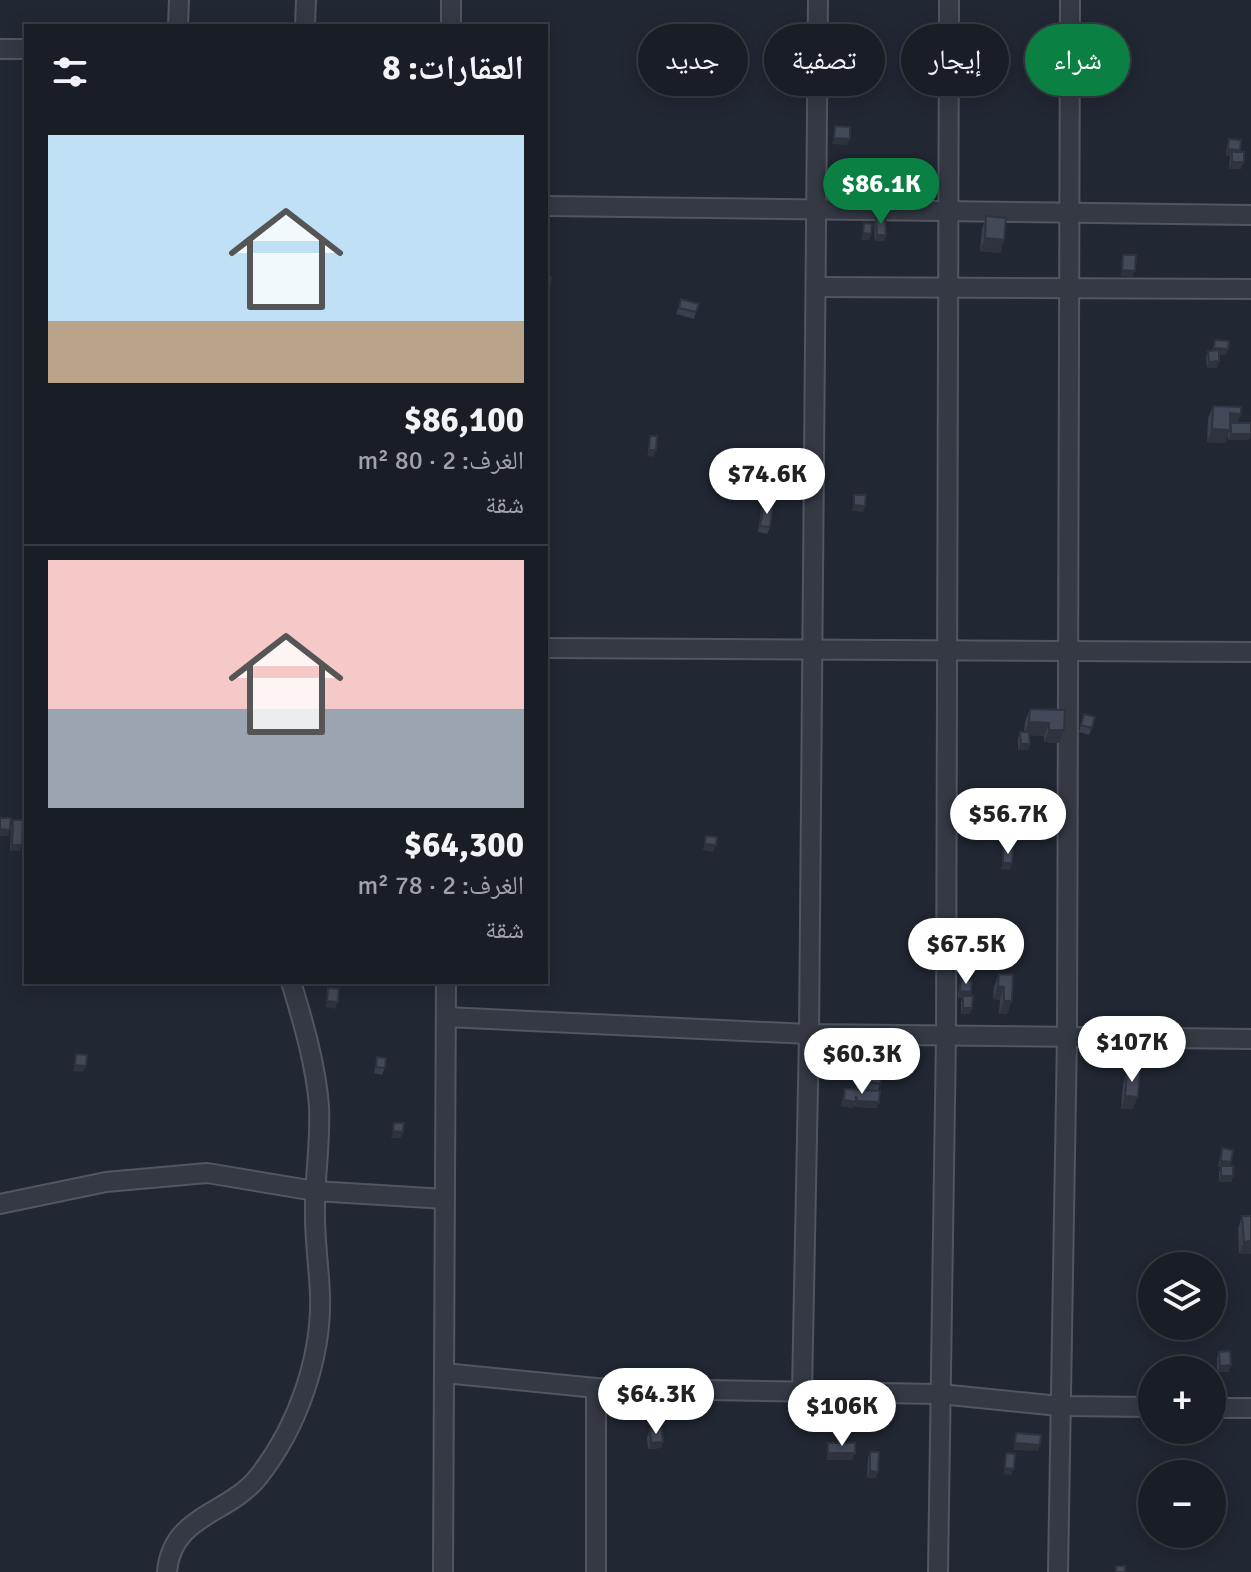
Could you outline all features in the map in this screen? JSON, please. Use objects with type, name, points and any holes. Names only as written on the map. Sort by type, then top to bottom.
[{"type":"street","points":[[178,24],[179,0]]},
{"type":"street","points":[[305,24],[306,0]]},
{"type":"street","points":[[451,0],[451,24]]},
{"type":"street","points":[[802,1392],[809,1034],[818,0]]},
{"type":"street","points":[[938,1572],[946,1035],[949,0]]},
{"type":"street","points":[[1058,1572],[1067,1036],[1070,0]]},
{"type":"street","points":[[0,49],[24,49]]},
{"type":"street","points":[[548,206],[1251,215]]},
{"type":"street","points":[[817,287],[1251,289]]},
{"type":"street","points":[[548,648],[1251,652]]},
{"type":"street","points":[[167,1572],[168,1559],[184,1529],[230,1504],[259,1477],[276,1449],[315,1361],[319,1329],[315,1191],[319,1104],[291,984]]},
{"type":"street","points":[[443,1572],[446,984]]},
{"type":"street","points":[[446,1017],[809,1034],[1251,1039]]},
{"type":"street","points":[[0,1204],[106,1182],[207,1173],[315,1191],[445,1199]]},
{"type":"street","points":[[444,1373],[596,1388],[940,1394],[1059,1406],[1138,1407]]},
{"type":"street","points":[[596,1388],[596,1572]]},
{"type":"street","points":[[1226,1408],[1251,1408]]},
{"type":"building","points":[[835,126],[850,127],[850,139],[834,138]]},
{"type":"building","points":[[1229,139],[1241,140],[1240,150],[1228,149]]},
{"type":"building","points":[[1232,152],[1244,152],[1244,162],[1232,162]]},
{"type":"building","points":[[986,216],[1006,218],[1004,240],[985,238]]},
{"type":"building","points":[[885,217],[886,235],[877,235],[876,218]]},
{"type":"building","points":[[864,223],[872,224],[871,234],[863,233]]},
{"type":"building","points":[[1123,255],[1136,255],[1135,271],[1122,270]]},
{"type":"building","points":[[681,299],[699,304],[696,312],[679,308]]},
{"type":"building","points":[[1215,340],[1229,341],[1228,349],[1214,348]]},
{"type":"building","points":[[1219,350],[1219,361],[1209,362],[1208,351]]},
{"type":"building","points":[[1213,406],[1241,407],[1241,414],[1230,413],[1230,430],[1212,429]]},
{"type":"building","points":[[1231,423],[1251,423],[1251,434],[1231,434]]},
{"type":"building","points":[[650,436],[657,436],[656,450],[649,450]]},
{"type":"building","points":[[854,495],[866,495],[865,506],[854,505]]},
{"type":"building","points":[[764,504],[773,505],[770,527],[760,526]]},
{"type":"building","points":[[1030,709],[1065,710],[1064,730],[1049,730],[1049,723],[1029,722]]},
{"type":"building","points":[[1084,714],[1095,717],[1092,728],[1081,725]]},
{"type":"building","points":[[1020,732],[1029,732],[1030,744],[1021,744]]},
{"type":"building","points":[[0,818],[11,818],[10,830],[0,829]]},
{"type":"building","points":[[13,820],[23,820],[22,845],[12,845]]},
{"type":"building","points":[[706,836],[717,837],[716,845],[705,844]]},
{"type":"building","points":[[1003,850],[1013,850],[1012,863],[1003,863]]},
{"type":"building","points":[[999,974],[1013,975],[1012,1001],[1004,1001],[1004,987],[998,986]]},
{"type":"building","points":[[961,980],[972,981],[971,992],[960,991]]},
{"type":"building","points":[[328,988],[339,989],[338,1002],[327,1001]]},
{"type":"building","points":[[963,996],[973,996],[972,1008],[963,1008]]},
{"type":"building","points":[[76,1054],[87,1055],[86,1066],[75,1065]]},
{"type":"building","points":[[377,1057],[386,1058],[385,1068],[376,1067]]},
{"type":"building","points":[[862,1066],[883,1069],[880,1084],[859,1080]]},
{"type":"building","points":[[1127,1071],[1140,1072],[1138,1097],[1125,1096]]},
{"type":"building","points":[[845,1089],[880,1091],[879,1102],[857,1101],[856,1096],[856,1102],[844,1100]]},
{"type":"building","points":[[394,1123],[404,1123],[403,1132],[393,1131]]},
{"type":"building","points":[[1222,1148],[1233,1150],[1231,1162],[1221,1161]]},
{"type":"building","points":[[1221,1166],[1233,1166],[1233,1176],[1221,1176]]},
{"type":"building","points":[[1242,1216],[1251,1216],[1251,1241],[1244,1242]]},
{"type":"building","points":[[1230,1351],[1231,1365],[1226,1365],[1226,1356],[1219,1356],[1219,1352]]},
{"type":"building","points":[[662,1429],[663,1442],[651,1443],[650,1430]]},
{"type":"building","points":[[1016,1433],[1041,1435],[1040,1445],[1015,1443]]},
{"type":"building","points":[[828,1443],[855,1443],[855,1453],[828,1453]]},
{"type":"building","points":[[870,1452],[879,1452],[878,1472],[870,1471]]},
{"type":"building","points":[[1006,1453],[1015,1454],[1014,1469],[1005,1468]]},
{"type":"building","points":[[1116,1566],[1125,1566],[1125,1572],[1116,1572]]}]
